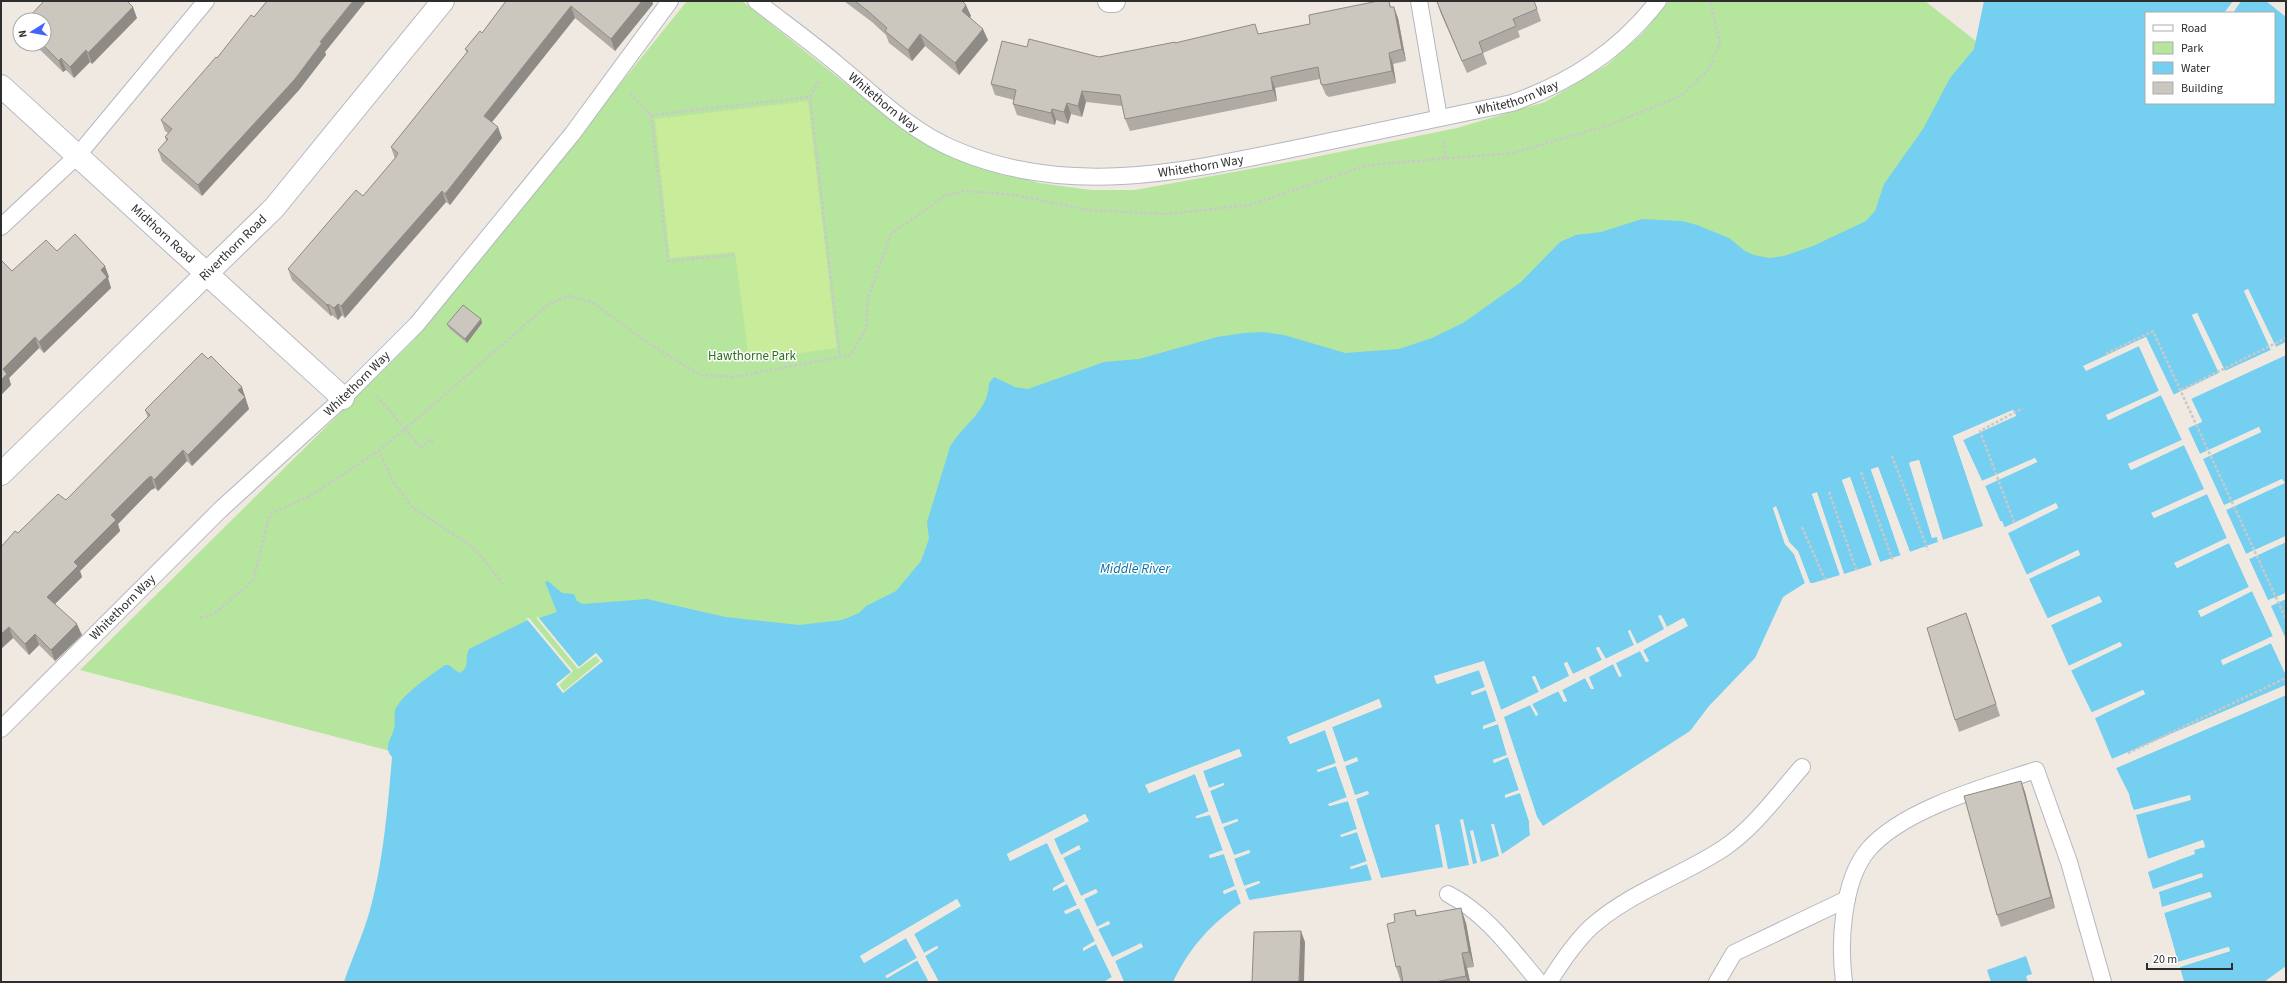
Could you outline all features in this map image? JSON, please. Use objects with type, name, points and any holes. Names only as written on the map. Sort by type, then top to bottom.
[{"type":"street","name":"Riverthorn Road","points":[[1,474],[274,208],[443,1]]},
{"type":"street","name":"Midthorn Road","points":[[1,86],[78,155],[206,275],[343,398]]},
{"type":"lane","points":[[1,227],[78,155],[206,1]]},
{"type":"lane","name":"Whitethorn Way","points":[[1,729],[220,510],[343,398],[417,324],[573,133],[670,1]]},
{"type":"lane","name":"Whitethorn Way","points":[[756,1],[830,59],[884,106],[923,132],[955,150],[995,163],[1023,169],[1090,177],[1151,174],[1226,163],[1512,103],[1544,92],[1579,73],[1613,48],[1658,1]]},
{"type":"lane","points":[[1419,1],[1439,118]]},
{"type":"lane","points":[[1549,982],[1565,958],[1591,927],[1623,904],[1724,848],[1754,821],[1802,767]]},
{"type":"lane","points":[[1844,982],[1842,926],[1847,900],[1857,868],[1867,851],[1882,836],[1908,819],[1958,797],[2036,770],[2069,862],[2103,982]]},
{"type":"lane","points":[[1448,894],[1466,903],[1483,918],[1539,982]]},
{"type":"lane","points":[[1717,982],[1734,953],[1847,900]]},
{"type":"path","points":[[200,618],[214,614],[253,581],[270,514],[310,496],[379,451],[549,304],[569,296],[592,302],[644,340],[700,375],[734,377],[840,358],[851,355],[866,329],[868,298],[891,234],[946,195],[965,191],[1001,194],[1088,210],[1167,214],[1250,205],[1368,165],[1513,153],[1609,125],[1681,96],[1708,69],[1720,42],[1710,1]]},
{"type":"path","points":[[830,59],[810,97],[840,358]]},
{"type":"path","points":[[614,77],[651,115],[668,261],[736,255]]},
{"type":"path","points":[[651,115],[810,97]]},
{"type":"path","points":[[2106,354],[2153,331],[2286,619]]},
{"type":"path","points":[[2181,390],[2286,338]]},
{"type":"path","points":[[362,379],[421,448],[430,439],[433,443]]},
{"type":"path","points":[[2014,522],[1980,431],[2023,408]]},
{"type":"path","points":[[379,451],[393,482],[412,507],[473,547],[503,584]]},
{"type":"path","points":[[1892,456],[1928,550]]},
{"type":"path","points":[[1861,472],[1893,561]]},
{"type":"path","points":[[1829,492],[1857,572]]},
{"type":"path","points":[[1802,527],[1826,582]]},
{"type":"path","points":[[2128,754],[2286,678]]},
{"type":"green space","name":"Hawthorne Park","points":[[687,1],[742,1],[894,122],[975,165],[1039,183],[1091,190],[1135,190],[1305,159],[1457,128],[1545,102],[1607,65],[1642,34],[1669,1],[1925,1],[2000,60],[1898,235],[921,601],[486,776],[80,670],[413,341]]},
{"type":"green space","points":[[808,101],[837,348],[749,360],[735,252],[670,258],[655,119]]},
{"type":"water","name":"Middle River","points":[[1984,1],[2233,1],[2225,12],[2145,12],[2145,104],[2275,104],[2275,12],[2234,12],[2241,1],[2266,1],[2286,17],[2286,342],[2276,347],[2248,289],[2244,291],[2271,350],[2225,371],[2197,313],[2192,315],[2219,373],[2173,395],[2146,337],[2084,366],[2087,370],[2139,346],[2159,391],[2106,415],[2109,420],[2161,395],[2182,440],[2128,464],[2131,470],[2184,445],[2205,489],[2152,513],[2154,518],[2207,494],[2227,538],[2175,563],[2177,568],[2229,543],[2249,587],[2198,611],[2201,617],[2252,591],[2273,636],[2221,661],[2223,665],[2271,643],[2286,675],[2286,685],[2112,759],[2095,718],[2145,694],[2143,690],[2092,713],[2071,670],[2122,645],[2120,642],[2069,666],[2051,625],[2102,601],[2099,596],[2048,619],[2029,579],[2080,554],[2078,550],[2027,575],[2008,533],[2058,508],[2056,503],[2005,528],[2002,521],[2000,521],[1985,486],[2037,462],[2035,458],[1982,481],[1963,440],[2016,416],[2013,410],[1953,436],[1983,526],[1943,540],[1919,460],[1910,462],[1932,538],[1937,536],[1938,542],[1910,552],[1878,467],[1871,470],[1901,555],[1880,562],[1850,477],[1842,480],[1872,565],[1844,574],[1816,493],[1812,494],[1840,575],[1810,583],[1798,552],[1789,542],[1776,507],[1773,508],[1785,544],[1794,554],[1805,583],[1783,597],[1755,658],[1709,706],[1690,731],[1543,826],[1537,817],[1503,717],[1530,705],[1536,716],[1538,714],[1532,704],[1559,691],[1564,702],[1567,701],[1562,690],[1585,678],[1591,689],[1594,689],[1588,677],[1613,664],[1619,676],[1621,676],[1615,663],[1640,651],[1646,662],[1649,661],[1643,650],[1687,626],[1683,618],[1667,627],[1661,615],[1659,616],[1665,629],[1637,644],[1630,630],[1628,631],[1634,645],[1605,659],[1599,647],[1596,648],[1602,660],[1573,674],[1567,662],[1564,664],[1570,676],[1541,690],[1535,676],[1532,677],[1539,692],[1501,710],[1484,661],[1434,676],[1437,684],[1479,670],[1485,687],[1471,693],[1472,695],[1486,690],[1497,721],[1483,726],[1483,729],[1498,724],[1507,755],[1493,760],[1494,763],[1508,757],[1519,790],[1505,795],[1505,797],[1520,793],[1529,821],[1530,835],[1502,854],[1494,824],[1491,824],[1499,856],[1481,862],[1473,830],[1470,831],[1477,863],[1473,864],[1463,819],[1460,820],[1469,865],[1448,869],[1439,824],[1435,825],[1443,867],[1381,878],[1356,799],[1368,794],[1367,791],[1355,796],[1345,766],[1358,761],[1357,758],[1344,762],[1332,727],[1382,707],[1379,699],[1287,737],[1290,744],[1325,730],[1336,763],[1317,770],[1318,772],[1336,766],[1347,798],[1329,804],[1330,806],[1348,801],[1357,829],[1341,835],[1341,837],[1357,832],[1367,862],[1350,867],[1351,869],[1367,864],[1372,880],[1249,900],[1245,889],[1260,883],[1259,881],[1244,886],[1234,858],[1250,852],[1249,850],[1234,856],[1223,827],[1238,821],[1237,819],[1222,824],[1210,791],[1224,785],[1224,783],[1209,788],[1203,771],[1242,756],[1239,749],[1146,785],[1149,793],[1195,774],[1209,812],[1196,816],[1197,818],[1210,814],[1223,851],[1209,856],[1210,858],[1224,854],[1235,886],[1223,891],[1224,894],[1236,889],[1241,903],[1220,919],[1202,938],[1186,958],[1173,982],[1124,982],[1115,961],[1143,947],[1141,944],[1112,957],[1098,929],[1110,924],[1108,921],[1097,927],[1084,899],[1097,893],[1096,889],[1081,896],[1063,857],[1080,849],[1079,846],[1061,855],[1054,839],[1088,821],[1085,814],[1007,854],[1010,861],[1047,842],[1065,881],[1053,888],[1053,891],[1067,884],[1077,905],[1064,911],[1066,914],[1079,908],[1095,941],[1083,948],[1083,951],[1096,944],[1112,977],[1104,982],[939,982],[925,956],[938,948],[937,946],[924,953],[914,934],[960,906],[957,899],[860,956],[864,963],[906,938],[917,958],[886,976],[887,978],[918,960],[929,982],[344,982],[361,937],[375,892],[387,815],[392,757],[389,754],[388,743],[395,727],[395,710],[400,702],[418,685],[445,665],[449,665],[459,673],[463,671],[466,666],[469,649],[528,620],[571,672],[556,684],[563,693],[603,661],[596,653],[579,667],[539,618],[557,612],[545,582],[548,581],[562,593],[574,594],[577,601],[583,604],[647,599],[725,617],[799,625],[842,620],[859,613],[866,606],[896,591],[921,561],[929,539],[927,522],[950,447],[985,402],[989,383],[994,377],[1015,387],[1028,389],[1104,362],[1139,359],[1217,337],[1244,333],[1263,332],[1284,335],[1345,353],[1399,349],[1432,338],[1463,323],[1521,282],[1560,242],[1576,235],[1601,232],[1642,219],[1682,221],[1697,225],[1729,238],[1745,251],[1754,255],[1769,258],[1784,256],[1813,246],[1866,221],[1875,211],[1884,184],[1923,129],[1950,78],[1974,49]]},
{"type":"water","points":[[2286,355],[2286,536],[2246,554],[2226,510],[2284,483],[2282,479],[2224,506],[2202,459],[2261,432],[2259,427],[2200,454],[2188,428],[2202,421],[2191,398]]},
{"type":"water","points":[[2286,542],[2286,593],[2268,601],[2249,559]]},
{"type":"water","points":[[2286,599],[2286,639],[2271,606]]},
{"type":"water","points":[[2286,695],[2286,966],[2264,982],[2184,982],[2179,967],[2230,951],[2229,947],[2178,962],[2164,913],[2211,897],[2210,892],[2162,907],[2159,892],[2203,877],[2202,873],[2153,889],[2148,872],[2194,854],[2193,850],[2205,847],[2203,840],[2148,859],[2136,815],[2191,800],[2190,795],[2134,810],[2116,768]]},
{"type":"water","points":[[2026,956],[2032,974],[2026,976],[2028,982],[1991,982],[1987,970]]},
{"type":"pier","points":[[2248,289],[2276,347],[2286,342],[2286,344],[2274,348],[2247,291],[2273,349],[2272,352],[2224,373],[2196,315],[2221,374],[2174,397],[2172,396],[2145,339],[2086,366],[2087,368],[2141,345],[2161,392],[2108,416],[2109,418],[2162,394],[2184,441],[2131,465],[2132,467],[2186,444],[2206,490],[2154,514],[2155,516],[2208,492],[2229,539],[2177,564],[2178,565],[2230,541],[2251,588],[2201,612],[2202,614],[2253,589],[2275,636],[2224,661],[2271,641],[2286,671],[2286,675],[2271,643],[2223,665],[2221,660],[2273,636],[2252,591],[2201,617],[2198,611],[2249,587],[2229,543],[2177,568],[2174,563],[2227,538],[2207,494],[2154,518],[2151,513],[2204,489],[2184,445],[2131,470],[2128,464],[2182,440],[2161,395],[2108,420],[2106,415],[2159,391],[2139,346],[2086,371],[2083,366],[2146,337],[2174,395],[2219,373],[2192,315],[2197,313],[2225,371],[2271,350],[2244,291]]},
{"type":"pier","points":[[2286,353],[2286,355],[2191,399],[2202,422],[2188,428],[2200,454],[2259,427],[2261,432],[2203,459],[2224,505],[2282,479],[2285,483],[2226,510],[2246,554],[2286,536],[2286,538],[2246,556],[2224,509],[2282,482],[2222,507],[2201,458],[2259,431],[2258,429],[2199,456],[2186,428],[2200,421],[2189,398]]},
{"type":"pier","points":[[2013,410],[2016,415],[1963,440],[1982,481],[2035,458],[2037,462],[1985,486],[2001,523],[1998,522],[1983,485],[2034,461],[1982,483],[1961,440],[2013,415],[2012,412],[1956,437],[1985,526],[1984,528],[1942,542],[1918,462],[1912,464],[1933,536],[1938,535],[1940,542],[1909,554],[1877,469],[1874,470],[1903,555],[1901,557],[1871,469],[1878,467],[1910,552],[1938,542],[1937,537],[1932,538],[1909,463],[1919,460],[1943,540],[1984,527],[1953,436]]},
{"type":"pier","points":[[1850,477],[1880,562],[1879,563],[1849,480],[1844,481],[1874,564],[1872,565],[1842,480]]},
{"type":"pier","points":[[1817,492],[1844,574],[1815,495],[1842,574],[1840,575],[1812,494]]},
{"type":"pier","points":[[2056,503],[2058,508],[2006,534],[2007,531],[2056,507],[2006,529],[2003,528]]},
{"type":"pier","points":[[1776,506],[1789,542],[1798,551],[1810,583],[1808,583],[1796,553],[1788,543],[1776,511],[1787,543],[1795,553],[1807,583],[1805,583],[1794,554],[1785,544],[1773,508]]},
{"type":"pier","points":[[2286,540],[2286,542],[2249,559],[2268,600],[2286,593],[2286,595],[2268,602],[2247,559]]},
{"type":"pier","points":[[2078,550],[2080,555],[2029,579],[2046,619],[2099,596],[2102,602],[2049,626],[2099,601],[2098,599],[2047,621],[2046,620],[2027,580],[2078,554],[2027,577],[2025,576],[2018,560],[2026,575]]},
{"type":"pier","points":[[1661,615],[1667,627],[1684,618],[1688,626],[1643,650],[1649,661],[1646,662],[1640,651],[1616,663],[1622,676],[1619,677],[1613,664],[1589,677],[1594,689],[1591,689],[1585,678],[1562,690],[1567,701],[1564,702],[1558,691],[1532,704],[1538,715],[1536,716],[1530,705],[1504,717],[1537,817],[1543,826],[1542,827],[1535,818],[1502,716],[1641,649],[1685,625],[1683,621],[1638,645],[1501,712],[1499,711],[1483,663],[1436,677],[1438,682],[1481,669],[1531,820],[1532,834],[1530,835],[1529,821],[1520,793],[1505,798],[1505,795],[1519,790],[1508,757],[1494,763],[1493,760],[1507,755],[1498,724],[1483,729],[1483,726],[1496,721],[1486,690],[1472,695],[1471,692],[1485,687],[1479,670],[1437,684],[1434,676],[1484,661],[1501,710],[1539,692],[1532,677],[1535,676],[1541,690],[1569,676],[1564,663],[1567,662],[1573,674],[1602,660],[1596,648],[1599,647],[1606,659],[1634,645],[1628,631],[1630,630],[1637,644],[1664,629],[1658,616]]},
{"type":"pier","points":[[537,616],[579,667],[596,653],[603,661],[563,693],[556,684],[571,672],[526,618],[529,618],[573,671],[559,685],[564,691],[600,661],[596,656],[578,669],[537,619]]},
{"type":"pier","points":[[2049,626],[2068,666],[2120,642],[2122,646],[2070,671],[2069,670],[2111,649],[2068,668]]},
{"type":"pier","points":[[2286,685],[2286,687],[2112,761],[2098,731],[2112,759]]},
{"type":"pier","points":[[2143,690],[2145,694],[2093,719],[2094,717],[2143,693],[2090,713]]},
{"type":"pier","points":[[2286,693],[2286,695],[2116,768],[2129,794],[2133,811],[2115,767]]},
{"type":"pier","points":[[1379,699],[1382,707],[1332,727],[1344,762],[1357,757],[1358,761],[1345,766],[1355,795],[1368,791],[1369,794],[1356,799],[1381,878],[1379,879],[1330,727],[1379,706],[1378,702],[1289,738],[1291,742],[1324,728],[1326,729],[1369,861],[1374,879],[1372,880],[1367,864],[1351,869],[1350,867],[1367,861],[1357,832],[1341,837],[1340,835],[1357,829],[1348,801],[1329,806],[1328,804],[1347,797],[1336,766],[1318,772],[1317,770],[1336,763],[1325,730],[1290,744],[1287,737]]},
{"type":"pier","points":[[1239,749],[1242,756],[1203,771],[1209,788],[1224,783],[1224,785],[1210,791],[1222,824],[1238,819],[1238,821],[1223,827],[1234,855],[1249,850],[1250,853],[1234,859],[1244,886],[1259,881],[1260,883],[1245,889],[1249,900],[1247,901],[1201,771],[1240,755],[1238,751],[1148,786],[1150,791],[1197,773],[1243,902],[1241,903],[1236,889],[1224,894],[1223,891],[1235,886],[1224,854],[1210,858],[1209,855],[1223,850],[1210,815],[1197,818],[1195,817],[1209,811],[1195,774],[1149,793],[1145,785]]},
{"type":"pier","points":[[2135,813],[2148,859],[2203,840],[2205,847],[2194,850],[2195,854],[2146,871],[2150,867],[2192,853],[2192,848],[2202,845],[2202,843],[2147,861]]},
{"type":"pier","points":[[1085,814],[1089,821],[1054,839],[1061,855],[1079,845],[1081,849],[1063,858],[1081,896],[1096,889],[1098,892],[1084,899],[1097,927],[1109,921],[1110,924],[1098,929],[1112,957],[1141,943],[1143,947],[1115,961],[1124,982],[1122,982],[1113,960],[1140,946],[1110,958],[1052,840],[1086,820],[1084,817],[1009,855],[1011,858],[1048,841],[1117,982],[1114,980],[1104,982],[1112,977],[1096,944],[1083,951],[1083,948],[1095,941],[1079,908],[1066,914],[1064,912],[1077,905],[1067,884],[1053,891],[1053,889],[1065,881],[1047,843],[1010,861],[1007,854]]},
{"type":"pier","points":[[2210,892],[2212,897],[2164,913],[2178,962],[2228,947],[2230,951],[2180,967],[2184,982],[2182,982],[2178,966],[2227,950],[2177,964],[2162,912],[2209,895],[2163,909],[2160,908]]},
{"type":"pier","points":[[957,899],[961,906],[914,934],[924,953],[937,946],[938,948],[925,956],[939,982],[936,982],[912,934],[958,905],[956,902],[863,957],[864,960],[907,936],[931,982],[929,982],[917,960],[887,978],[885,976],[917,958],[906,938],[864,963],[860,956]]},
{"type":"building","points":[[44,1],[127,1],[133,7],[88,53],[86,50],[70,67],[61,58],[59,61],[50,52],[52,52],[52,12],[34,12]]},
{"type":"building","points":[[267,1],[353,1],[320,42],[322,43],[295,79],[198,185],[158,150],[168,139],[165,137],[172,129],[161,120],[216,57],[217,58],[251,15],[254,17]]},
{"type":"building","points":[[506,1],[642,1],[611,39],[571,6],[484,116],[498,127],[445,194],[442,191],[341,306],[338,304],[334,308],[328,304],[327,305],[288,269],[356,190],[363,196],[396,157],[398,153],[391,147],[468,51],[465,49],[480,31],[482,33]]},
{"type":"building","points":[[855,1],[962,1],[966,5],[962,11],[983,29],[955,63],[920,34],[908,50],[885,31],[887,28]]},
{"type":"building","points":[[1378,1],[1389,1],[1390,7],[1394,7],[1402,49],[1389,53],[1392,71],[1324,85],[1321,84],[1318,67],[1271,77],[1273,90],[1125,119],[1120,95],[1082,91],[1078,106],[1067,103],[1064,112],[1052,109],[1051,113],[1013,104],[1016,90],[991,84],[1002,41],[1027,47],[1029,39],[1099,57],[1175,43],[1255,24],[1258,34],[1310,24],[1309,15]]},
{"type":"building","points":[[1534,1],[1537,9],[1513,19],[1516,26],[1479,42],[1483,53],[1462,61],[1437,2]]},
{"type":"building","points":[[75,234],[105,266],[101,270],[107,277],[39,342],[35,337],[3,369],[7,374],[1,380],[1,260],[12,271],[46,240],[57,251]]},
{"type":"building","points":[[463,305],[481,319],[465,339],[447,324]]},
{"type":"building","points":[[202,353],[208,359],[211,356],[242,387],[238,390],[245,397],[188,455],[183,450],[154,480],[151,476],[147,479],[111,515],[116,520],[74,562],[78,566],[47,597],[77,624],[51,650],[35,634],[25,644],[9,627],[1,634],[1,547],[15,531],[18,533],[58,494],[66,500],[150,415],[145,410]]},
{"type":"building","points":[[1966,613],[1996,704],[1955,720],[1927,628]]},
{"type":"building","points":[[2021,781],[2051,897],[1997,915],[1964,796]]},
{"type":"building","points":[[1461,908],[1469,952],[1462,953],[1466,976],[1435,982],[1403,982],[1400,966],[1396,967],[1387,924],[1395,922],[1394,914],[1415,910],[1416,916]]},
{"type":"building","points":[[1301,931],[1299,982],[1252,982],[1254,932]]}]
